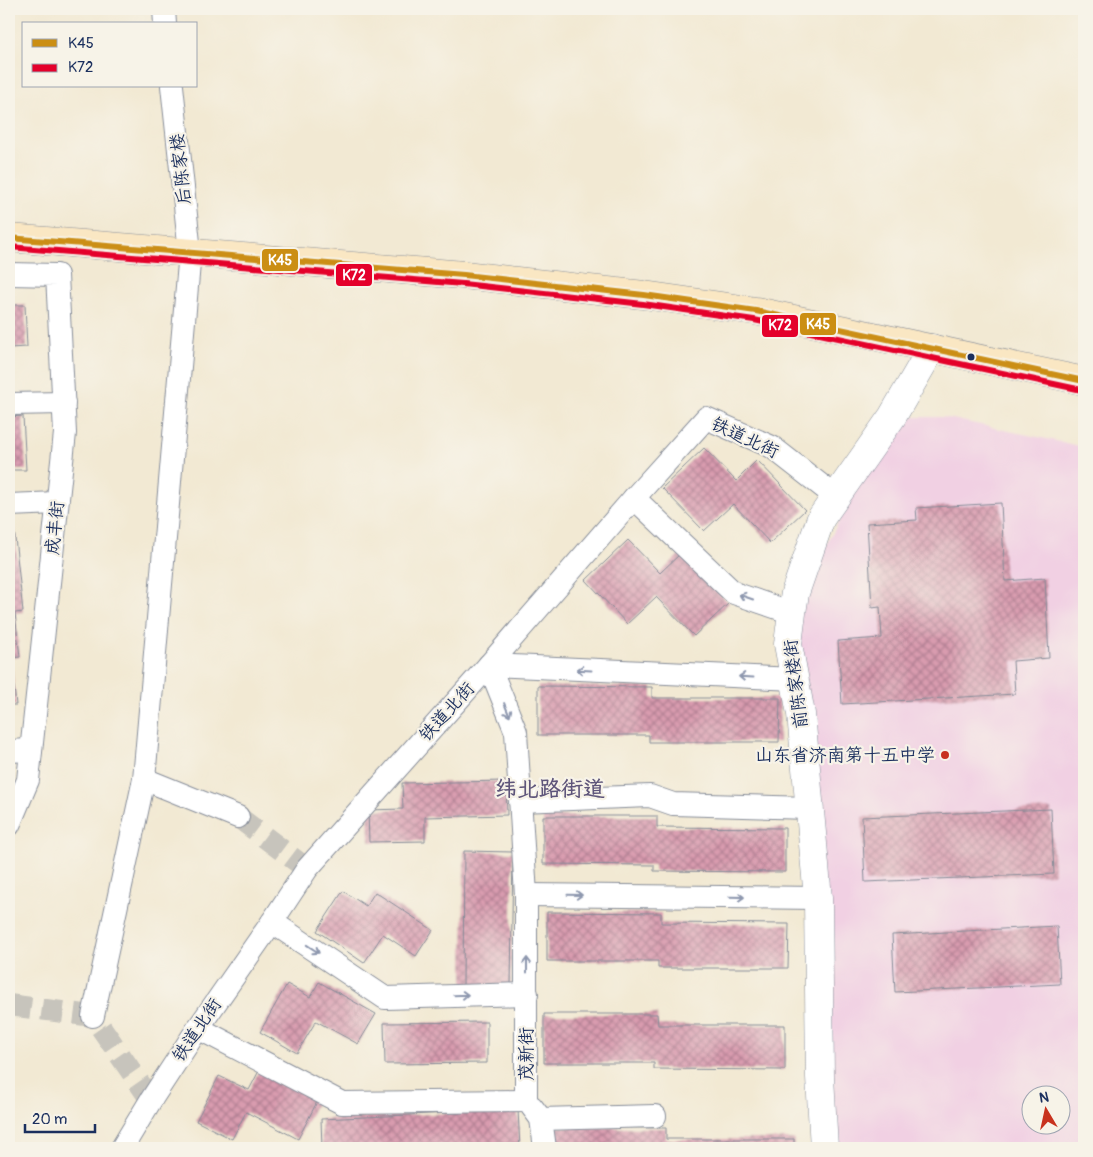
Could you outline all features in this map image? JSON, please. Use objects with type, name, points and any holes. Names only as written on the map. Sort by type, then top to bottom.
[{"type":"main road","points":[[9,238],[464,275],[644,295],[756,311],[1084,381]]},
{"type":"street","points":[[164,9],[165,22]]},
{"type":"street","name":"后陈家楼","points":[[92,1016],[144,779],[190,252],[172,88]]},
{"type":"street","name":"成丰街","points":[[9,274],[57,275],[65,433],[28,780],[9,825]]},
{"type":"street","name":"前陈家楼街","points":[[824,1148],[820,1077],[818,898],[801,714],[788,644],[792,613],[795,593],[821,518],[892,417],[932,348]]},
{"type":"street","points":[[9,404],[64,402]]},
{"type":"street","name":"铁道北街","points":[[122,1148],[198,1028],[307,869],[489,666],[634,498],[706,418],[772,447],[836,497]]},
{"type":"street","points":[[634,498],[734,593],[792,613]]},
{"type":"street","points":[[9,505],[58,503]]},
{"type":"street","points":[[489,666],[795,679]]},
{"type":"street","name":"茂新街","points":[[198,1028],[342,1104],[526,1101],[526,894],[516,732],[489,666]]},
{"type":"street","points":[[9,751],[31,750]]},
{"type":"street","points":[[144,779],[238,817]]},
{"type":"street","points":[[520,801],[650,796],[673,804],[809,808]]},
{"type":"street","points":[[526,894],[818,898]]},
{"type":"street","points":[[272,922],[385,998],[527,994]]},
{"type":"street","points":[[526,1101],[541,1118],[545,1148]]},
{"type":"street","points":[[541,1118],[655,1116]]},
{"type":"shaded area","name":"山东省济南第十五中学","points":[[892,417],[943,417],[1084,447],[1084,1148],[831,1148],[792,613]]},
{"type":"building","points":[[9,305],[25,305],[27,347],[9,348]]},
{"type":"building","points":[[23,416],[26,470],[9,470],[9,417]]},
{"type":"building","points":[[704,448],[736,481],[757,460],[805,510],[770,543],[733,504],[704,531],[662,488]]},
{"type":"building","points":[[1001,503],[1005,581],[1045,578],[1049,658],[1013,661],[1015,694],[842,704],[838,641],[882,638],[880,607],[872,608],[867,523],[917,520],[916,508]]},
{"type":"building","points":[[13,519],[23,612],[15,613],[20,657],[11,658],[16,705],[9,705],[9,520]]},
{"type":"building","points":[[628,540],[660,573],[681,553],[729,603],[694,636],[656,597],[627,624],[586,580]]},
{"type":"building","points":[[538,686],[652,687],[652,698],[780,698],[779,742],[649,742],[649,735],[538,735]]},
{"type":"building","points":[[506,781],[507,815],[425,817],[425,841],[369,842],[368,810],[403,809],[402,783]]},
{"type":"building","points":[[1051,809],[1054,874],[865,882],[862,817]]},
{"type":"building","points":[[543,816],[657,816],[657,827],[785,828],[785,872],[654,871],[654,865],[543,864]]},
{"type":"building","points":[[464,851],[513,852],[511,985],[463,985]]},
{"type":"building","points":[[343,891],[366,906],[375,892],[433,930],[416,956],[383,934],[364,963],[317,931]]},
{"type":"building","points":[[547,912],[661,913],[661,923],[789,924],[788,968],[658,968],[658,961],[547,961]]},
{"type":"building","points":[[1057,926],[1060,984],[895,992],[892,935]]},
{"type":"building","points":[[319,982],[376,1014],[358,1044],[316,1021],[297,1053],[260,1032],[287,984],[310,997]]},
{"type":"building","points":[[544,1014],[657,1014],[658,1025],[785,1025],[785,1070],[654,1069],[654,1063],[544,1063]]},
{"type":"building","points":[[487,1022],[487,1063],[385,1064],[384,1023]]},
{"type":"building","points":[[261,1067],[320,1096],[298,1139],[246,1112],[232,1139],[196,1121],[219,1076],[249,1090]]},
{"type":"building","points":[[518,1110],[520,1148],[322,1148],[321,1119]]},
{"type":"building","points":[[552,1127],[666,1128],[666,1139],[794,1139],[794,1148],[552,1148]]},
{"type":"tunnel","points":[[238,817],[307,869]]},
{"type":"tunnel","points":[[9,1005],[93,1016],[151,1100]]},
{"type":"transit line","name":"K45","points":[[9,238],[464,275],[644,295],[756,311],[1084,381]]},
{"type":"transit line","name":"K72","points":[[9,247],[463,284],[643,304],[754,320],[1082,390]]},
{"type":"place","name":"山东省济南第十五中学","points":[[945,755]]},
{"type":"district","name":"纬北路街道","points":[[550,789]]}]
